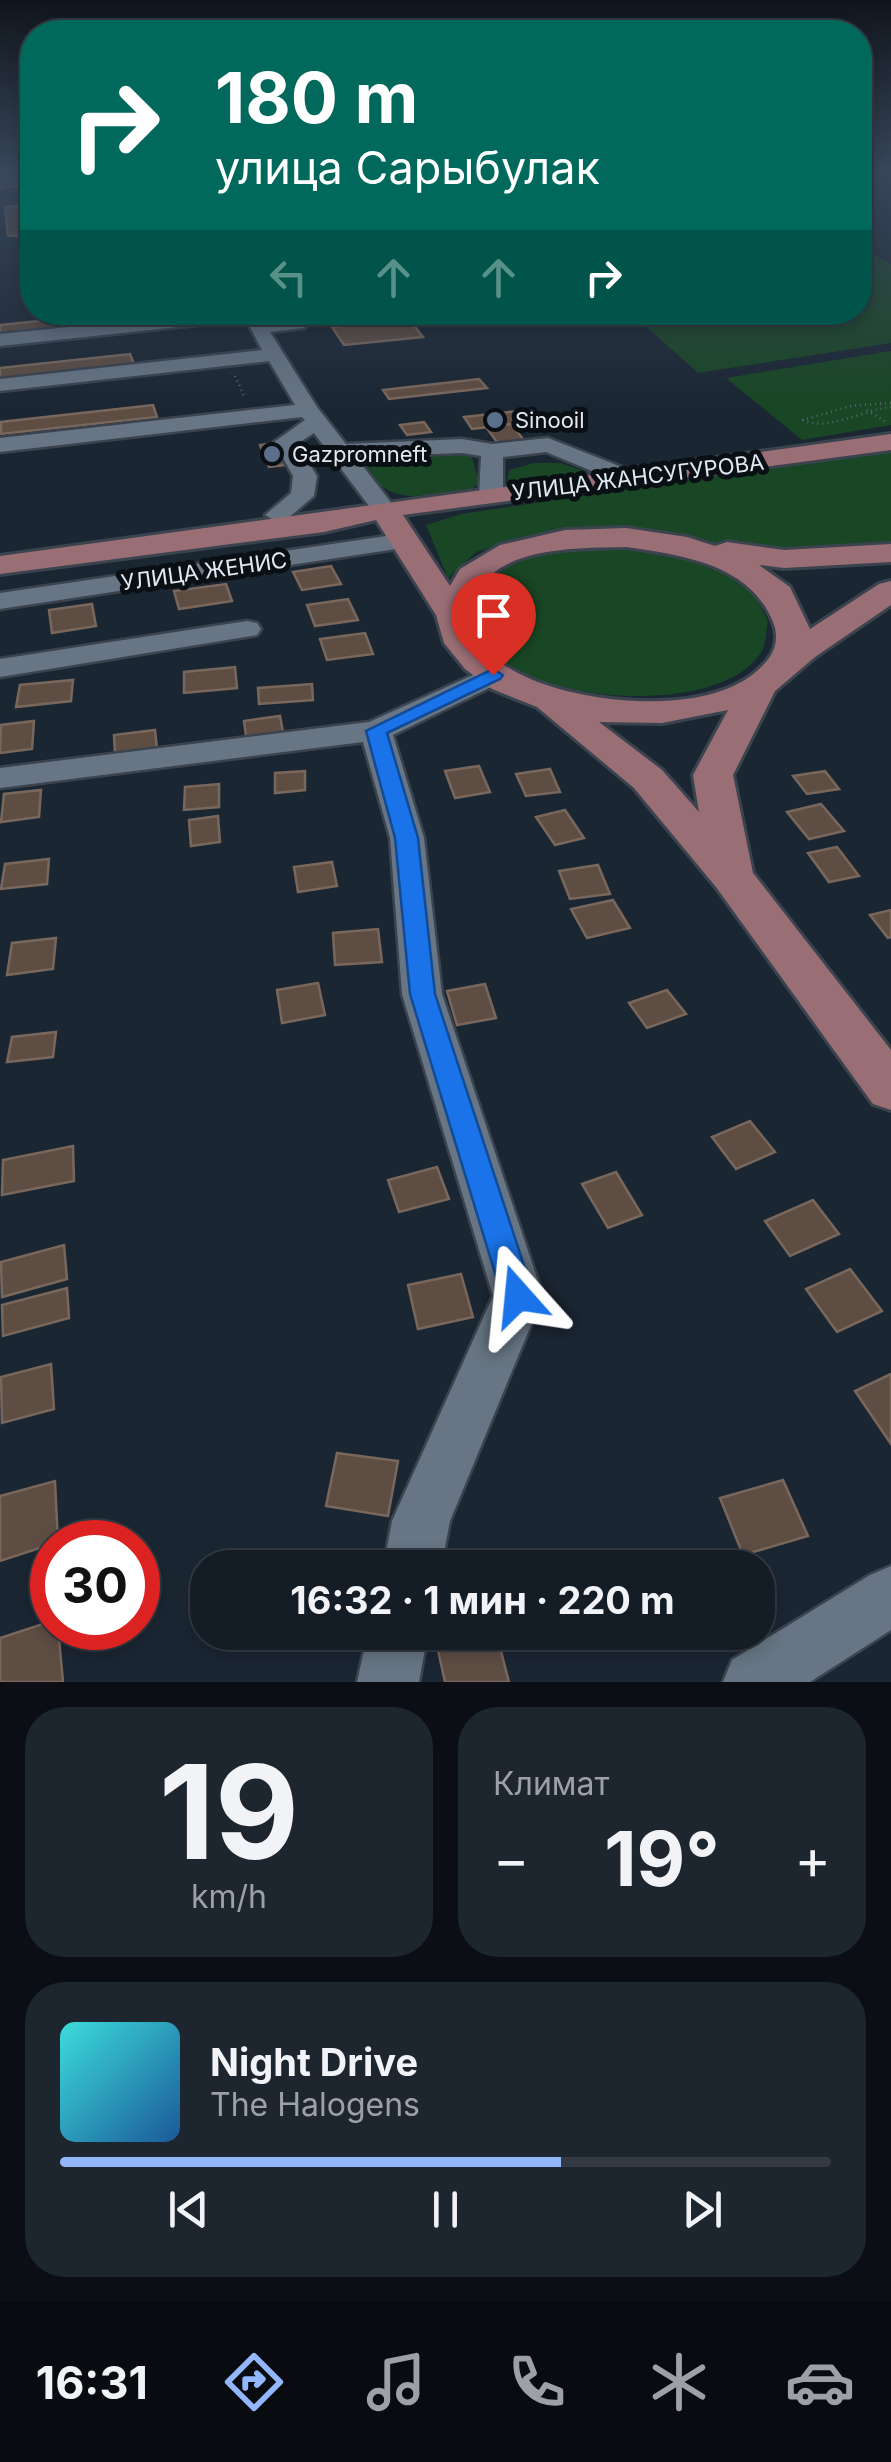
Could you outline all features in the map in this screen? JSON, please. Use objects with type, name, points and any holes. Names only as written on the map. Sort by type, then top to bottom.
[{"type":"main road","name":"УЛИЦА ЖАНСУГУРОВА","points":[[0,549],[276,515],[375,497],[491,496],[891,442]]},
{"type":"main road","name":"УЛИЦА ЖАНСУГУРОВА","points":[[0,565],[324,524],[375,497]]},
{"type":"main road","points":[[375,497],[452,614],[462,645],[493,675],[546,699],[602,711],[661,712],[716,704],[772,673],[890,593]]},
{"type":"main road","points":[[452,614],[462,585],[490,562],[530,546],[595,537],[630,537],[784,560],[891,553]]},
{"type":"main road","points":[[682,545],[726,560],[762,580],[786,605],[794,633],[713,775],[732,876]]},
{"type":"main road","points":[[546,699],[648,779],[732,876],[891,1090]]},
{"type":"street","points":[[0,340],[174,325]]},
{"type":"street","points":[[258,325],[272,355],[312,416],[375,497]]},
{"type":"street","points":[[0,386],[272,355]]},
{"type":"street","points":[[0,445],[312,416]]},
{"type":"street","points":[[276,515],[302,496],[305,476],[285,442],[312,416]]},
{"type":"street","points":[[339,451],[462,446],[492,451],[548,445],[629,478]]},
{"type":"street","points":[[491,496],[492,451]]},
{"type":"street","points":[[305,476],[375,497]]},
{"type":"street","name":"УЛИЦА ЖЕНИС","points":[[0,601],[407,541]]},
{"type":"street","points":[[0,668],[247,628]]},
{"type":"street","points":[[0,778],[376,731],[493,675]]},
{"type":"street","points":[[376,731],[406,838],[422,994],[518,1296],[422,1521],[416,1550]]},
{"type":"street","points":[[754,1682],[891,1596]]},
{"type":"street","points":[[388,1682],[394,1650]]},
{"type":"path","points":[[891,405],[827,426],[804,420],[810,415],[851,406],[891,405]]},
{"type":"path","points":[[867,410],[890,425]]},
{"type":"green space","points":[[872,254],[891,264],[891,343],[698,373],[644,325],[872,325]]},
{"type":"green space","points":[[891,351],[891,425],[802,440],[726,378]]},
{"type":"green space","points":[[891,453],[891,544],[840,551],[730,546],[632,530],[548,531],[476,552],[448,578],[426,525],[461,514]]},
{"type":"green space","points":[[471,455],[479,482],[473,489],[421,496],[394,493],[381,486],[357,458]]},
{"type":"green space","points":[[534,463],[561,463],[592,474],[507,484],[509,470]]},
{"type":"green space","points":[[616,543],[689,557],[739,580],[754,595],[768,621],[762,651],[740,673],[706,688],[664,695],[618,695],[573,689],[531,677],[498,659],[476,636],[470,607],[481,585],[499,568],[548,550]]},
{"type":"building","points":[[20,323],[89,325],[0,334],[0,325]]},
{"type":"building","points":[[414,325],[423,337],[344,345],[332,327]]},
{"type":"building","points":[[130,354],[134,364],[0,379],[0,368]]},
{"type":"building","points":[[479,379],[487,388],[389,399],[383,390]]},
{"type":"building","points":[[153,405],[157,417],[1,434],[1,422]]},
{"type":"building","name":"Sinooil","points":[[518,411],[527,423],[472,429],[464,417]]},
{"type":"building","points":[[424,422],[431,432],[407,435],[400,425]]},
{"type":"building","points":[[511,424],[535,454],[508,457],[486,427]]},
{"type":"building","name":"Gazpromneft","points":[[276,443],[286,465],[269,467],[260,445]]},
{"type":"building","points":[[331,566],[341,584],[302,590],[293,572]]},
{"type":"building","points":[[226,584],[232,601],[179,609],[174,591]]},
{"type":"building","points":[[348,599],[358,620],[315,626],[307,605]]},
{"type":"building","points":[[92,604],[96,626],[52,633],[49,610]]},
{"type":"building","points":[[365,633],[373,654],[327,660],[320,639]]},
{"type":"building","points":[[235,667],[237,688],[184,693],[184,672]]},
{"type":"building","points":[[73,680],[71,701],[16,707],[20,685]]},
{"type":"building","points":[[312,684],[313,700],[259,704],[258,688]]},
{"type":"building","points":[[280,716],[283,732],[246,736],[244,721]]},
{"type":"building","points":[[34,721],[32,749],[0,753],[1,725]]},
{"type":"building","points":[[155,730],[157,749],[115,755],[114,735]]},
{"type":"building","points":[[479,766],[490,792],[455,798],[445,771]]},
{"type":"building","points":[[550,769],[560,792],[526,796],[516,774]]},
{"type":"building","points":[[305,771],[305,790],[275,793],[275,773]]},
{"type":"building","points":[[825,771],[839,789],[807,794],[793,776]]},
{"type":"building","points":[[219,784],[219,807],[184,810],[185,787]]},
{"type":"building","points":[[41,790],[39,817],[1,822],[4,794]]},
{"type":"building","points":[[821,804],[844,831],[809,839],[787,812]]},
{"type":"building","points":[[565,810],[584,838],[555,845],[536,817]]},
{"type":"building","points":[[218,816],[220,842],[191,846],[189,820]]},
{"type":"building","points":[[837,847],[859,876],[829,882],[808,853]]},
{"type":"building","points":[[49,859],[47,884],[1,889],[5,864]]},
{"type":"building","points":[[332,862],[337,886],[298,892],[294,867]]},
{"type":"building","points":[[598,865],[610,894],[570,899],[559,871]]},
{"type":"building","points":[[613,900],[630,928],[587,938],[571,909]]},
{"type":"building","points":[[891,910],[891,937],[888,938],[870,915]]},
{"type":"building","points":[[378,929],[382,962],[335,965],[333,933]]},
{"type":"building","points":[[56,938],[53,969],[7,975],[12,943]]},
{"type":"building","points":[[318,983],[325,1015],[282,1023],[277,990]]},
{"type":"building","points":[[485,984],[496,1018],[457,1025],[447,991]]},
{"type":"building","points":[[667,990],[686,1014],[647,1028],[629,1003]]},
{"type":"building","points":[[56,1032],[53,1057],[7,1062],[12,1037]]},
{"type":"building","points":[[750,1121],[775,1152],[736,1169],[712,1137]]},
{"type":"building","points":[[73,1146],[74,1181],[2,1195],[3,1160]]},
{"type":"building","points":[[437,1167],[449,1199],[399,1212],[388,1180]]},
{"type":"building","points":[[616,1172],[642,1215],[608,1228],[582,1184]]},
{"type":"building","points":[[813,1200],[839,1234],[790,1256],[765,1221]]},
{"type":"building","points":[[64,1245],[67,1279],[2,1297],[1,1262]]},
{"type":"building","points":[[850,1269],[882,1311],[837,1332],[806,1289]]},
{"type":"building","points":[[461,1274],[473,1317],[418,1329],[408,1285]]},
{"type":"building","points":[[67,1288],[69,1318],[3,1336],[2,1305]]},
{"type":"building","points":[[51,1364],[54,1409],[2,1423],[1,1377]]},
{"type":"building","points":[[891,1374],[891,1444],[855,1391]]},
{"type":"building","points":[[337,1453],[398,1461],[388,1516],[326,1506]]},
{"type":"building","points":[[783,1480],[808,1536],[760,1550],[741,1550],[720,1498]]},
{"type":"building","points":[[55,1481],[57,1520],[30,1520],[30,1551],[0,1561],[0,1496]]},
{"type":"building","points":[[30,1628],[30,1650],[60,1650],[63,1682],[0,1682],[0,1638]]},
{"type":"building","points":[[438,1650],[501,1650],[509,1682],[445,1682]]},
{"type":"place","name":"Sinooil","points":[[495,420]]},
{"type":"place","name":"Gazpromneft","points":[[272,454]]},
{"type":"route","points":[[493,675],[376,731],[406,838],[422,994],[518,1296]]}]
